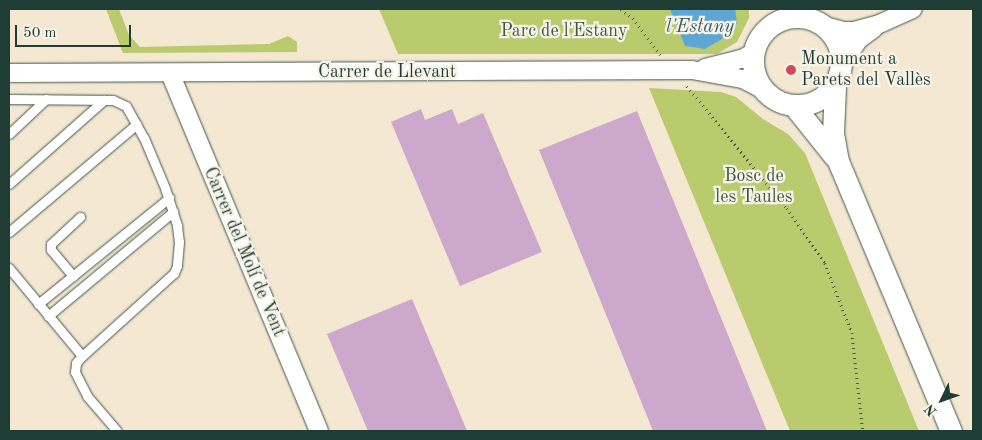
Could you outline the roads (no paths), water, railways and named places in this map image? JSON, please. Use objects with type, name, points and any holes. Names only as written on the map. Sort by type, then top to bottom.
[{"type":"street","points":[[766,9],[757,44],[754,70],[762,89],[782,103],[794,106],[817,102],[835,86]]},
{"type":"street","points":[[692,70],[721,66],[742,59],[757,44],[768,28],[786,18],[808,18],[844,31],[877,25],[913,9]]},
{"type":"street","points":[[808,18],[838,42],[842,65]]},
{"type":"street","points":[[877,25],[858,40],[842,65],[835,86],[833,133],[838,161],[950,431]]},
{"type":"street","name":"Carrer de Llevant","points":[[9,73],[170,74],[672,69],[692,70],[743,79],[762,89]]},
{"type":"street","name":"Carrer del Molí de Vent","points":[[170,74],[319,431]]},
{"type":"street","points":[[794,106],[838,161]]},
{"type":"lane","points":[[9,99],[104,100],[120,102],[126,106],[137,124],[173,212],[179,242],[177,266],[174,273],[76,362],[75,372],[87,396],[117,431]]},
{"type":"lane","points":[[9,134],[46,99]]},
{"type":"lane","points":[[9,184],[104,100]]},
{"type":"lane","points":[[9,232],[137,124]]},
{"type":"lane","points":[[38,304],[168,198]]},
{"type":"lane","points":[[48,316],[173,212]]},
{"type":"lane","points":[[72,276],[51,250],[51,244],[80,218]]},
{"type":"lane","points":[[9,268],[82,356]]},
{"type":"water","name":"l'Estany","points":[[670,9],[735,9],[737,23],[722,39],[705,49],[685,46]]},
{"type":"place","name":"Monument a Parets del Vallès","points":[[791,70]]},
{"type":"park label","name":"Parc de l'Estany","points":[[564,31]]},
{"type":"park label","name":"Bosc de les Taules","points":[[754,187]]}]
